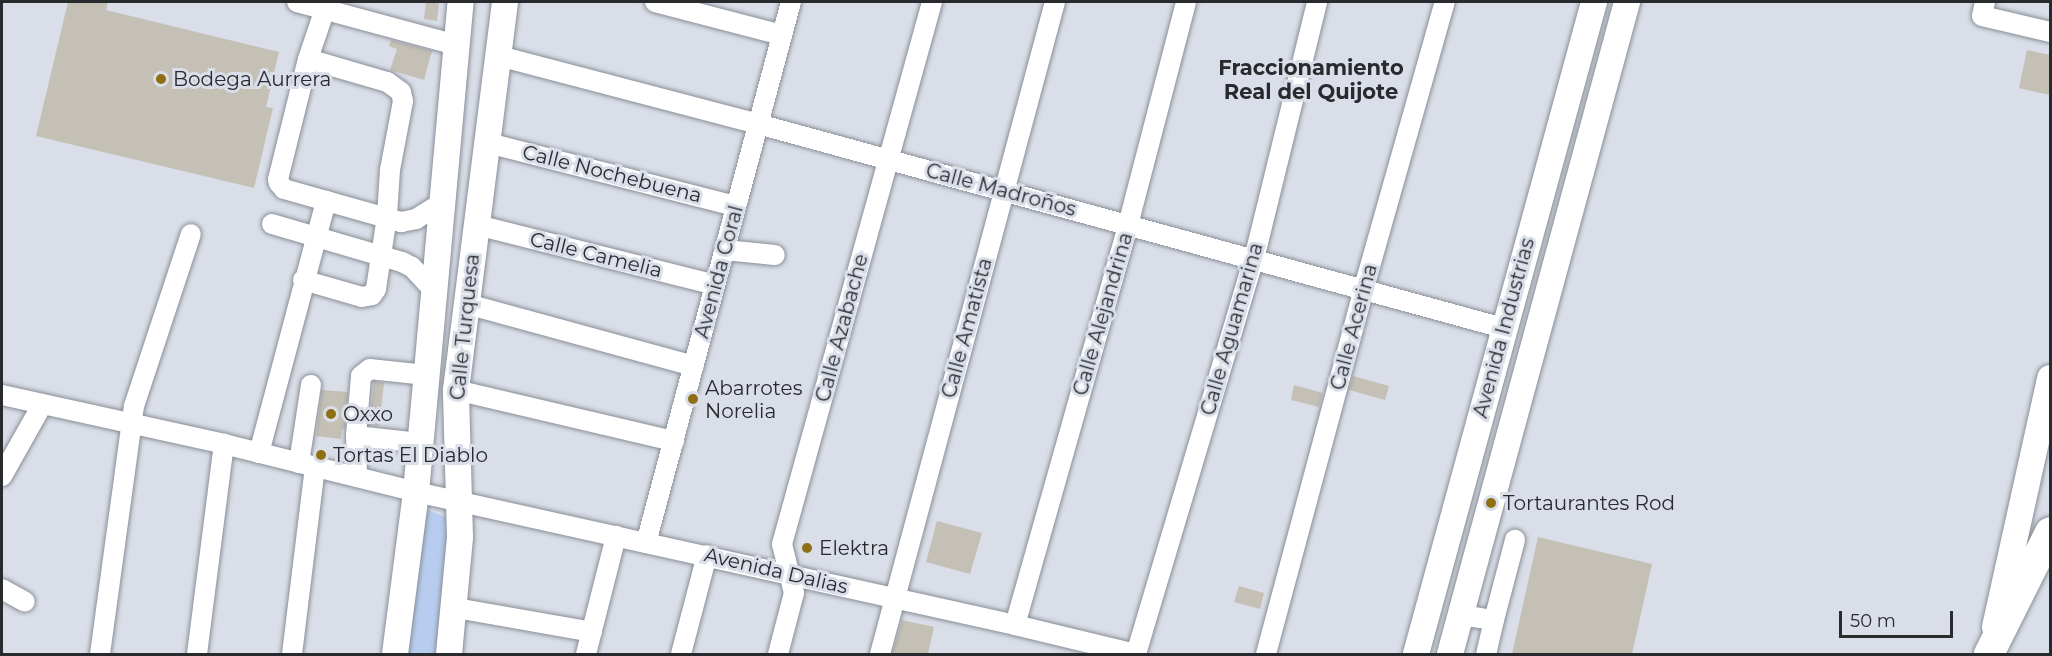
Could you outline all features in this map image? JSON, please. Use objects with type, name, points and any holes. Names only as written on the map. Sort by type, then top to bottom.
[{"type":"highway","points":[[1989,654],[2050,532]]},
{"type":"main road","name":"Calle Turquesa","points":[[395,654],[416,492],[461,2]]},
{"type":"main road","name":"Calle Turquesa","points":[[449,654],[456,608],[461,501],[456,390],[505,2]]},
{"type":"main road","name":"Avenida Industrias","points":[[1416,654],[1503,328],[1594,2]]},
{"type":"main road","name":"Avenida Industrias","points":[[1450,654],[1627,2]]},
{"type":"main road","points":[[1989,654],[2050,378]]},
{"type":"street","points":[[297,2],[325,9],[362,10],[456,45]]},
{"type":"street","points":[[655,2],[782,35]]},
{"type":"street","name":"Avenida Coral","points":[[646,543],[791,2]]},
{"type":"street","name":"Calle Azabache","points":[[778,654],[794,593],[782,544],[932,2]]},
{"type":"street","name":"Calle Amatista","points":[[880,654],[1055,2]]},
{"type":"street","name":"Calle Alejandrina","points":[[1015,625],[1128,225],[1186,2]]},
{"type":"street","name":"Calle Aguamarina","points":[[1136,654],[1254,260],[1317,2]]},
{"type":"street","name":"Calle Acerina","points":[[1266,654],[1363,291],[1445,2]]},
{"type":"street","points":[[1985,2],[1982,16],[2050,32]]},
{"type":"street","points":[[325,9],[308,59],[278,179],[284,189],[387,216],[401,222],[416,219],[442,203]]},
{"type":"street","name":"Calle Madroños","points":[[498,56],[889,159],[1503,328]]},
{"type":"street","points":[[303,280],[362,297],[372,295],[376,290],[387,216],[390,170],[403,101],[401,92],[387,82],[308,59]]},
{"type":"street","name":"Calle Nochebuena","points":[[488,142],[736,206]]},
{"type":"street","points":[[259,453],[303,280],[326,201]]},
{"type":"street","points":[[272,224],[412,267],[434,291]]},
{"type":"street","name":"Calle Camelia","points":[[477,225],[715,285]]},
{"type":"street","points":[[100,654],[130,424],[191,234]]},
{"type":"street","points":[[725,250],[775,255]]},
{"type":"street","points":[[467,304],[694,366]]},
{"type":"street","points":[[357,477],[356,436],[363,373],[369,369],[426,375]]},
{"type":"street","points":[[292,654],[311,385]]},
{"type":"street","points":[[456,390],[674,441]]},
{"type":"street","name":"Avenida Dalias","points":[[2,395],[224,444],[416,492],[707,555],[1136,654]]},
{"type":"street","points":[[2,477],[42,405]]},
{"type":"street","points":[[356,436],[420,443]]},
{"type":"street","points":[[197,654],[224,444]]},
{"type":"street","points":[[586,654],[616,536]]},
{"type":"street","points":[[1486,654],[1515,540]]},
{"type":"street","points":[[681,654],[707,555]]},
{"type":"street","points":[[2,590],[25,602]]},
{"type":"street","points":[[456,608],[592,632]]},
{"type":"street","points":[[1461,615],[1494,620]]},
{"type":"shaded area","points":[[420,507],[448,518],[437,654],[406,654]]},
{"type":"building","name":"Bodega Aurrera","points":[[68,2],[108,2],[106,10],[279,52],[266,107],[273,108],[254,188],[36,136]]},
{"type":"building","points":[[426,2],[439,2],[437,21],[424,19]]},
{"type":"building","points":[[391,40],[432,51],[424,80],[390,70],[397,49],[389,46]]},
{"type":"building","points":[[2027,50],[2050,55],[2050,95],[2019,88]]},
{"type":"building","points":[[1353,376],[1389,386],[1385,400],[1349,390]]},
{"type":"building","points":[[374,381],[384,383],[379,426],[369,425]]},
{"type":"building","points":[[1294,385],[1323,393],[1319,407],[1291,400]]},
{"type":"building","name":"Oxxo","points":[[322,390],[348,392],[345,429],[342,429],[341,439],[316,436]]},
{"type":"building","points":[[937,521],[982,533],[970,574],[926,562]]},
{"type":"building","points":[[1538,537],[1652,564],[1632,654],[1512,654]]},
{"type":"building","points":[[1239,586],[1264,593],[1260,609],[1234,602]]},
{"type":"building","points":[[902,620],[934,627],[928,654],[892,654]]},
{"type":"place","name":"Bodega Aurrera","points":[[161,79]]},
{"type":"place","name":"Abarrotes Norelia","points":[[693,399]]},
{"type":"place","name":"Oxxo","points":[[331,414]]},
{"type":"place","name":"Tortas El Diablo","points":[[321,455]]},
{"type":"place","name":"Tortaurantes Rod","points":[[1491,503]]},
{"type":"place","name":"Elektra","points":[[807,548]]},
{"type":"district","name":"Fraccionamiento Real del Quijote","points":[[1311,80]]}]
